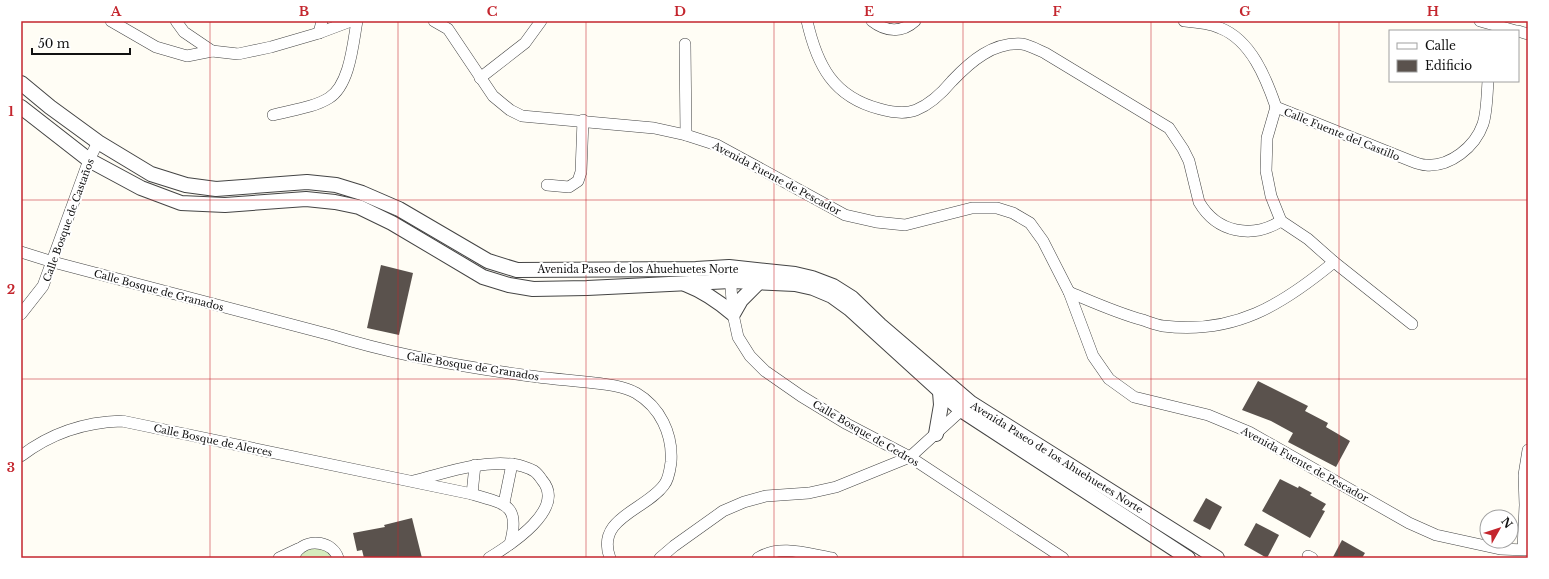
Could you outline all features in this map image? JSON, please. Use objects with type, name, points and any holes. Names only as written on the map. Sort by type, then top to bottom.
[{"type":"street","points":[[111,21],[156,47],[187,56],[212,51],[238,54],[271,47],[319,33],[351,21]]},
{"type":"street","points":[[176,21],[184,32],[212,51]]},
{"type":"street","points":[[319,33],[322,21]]},
{"type":"street","points":[[273,115],[316,104],[330,97],[341,86],[347,70],[357,21]]},
{"type":"street","name":"Avenida Fuente de Pescador","points":[[434,21],[448,29],[493,96],[505,107],[516,114],[529,117],[582,120],[654,128],[686,135],[718,145],[845,214],[876,222],[905,225],[972,208],[997,208],[1013,213],[1030,223],[1043,241],[1069,292],[1093,356],[1109,379],[1134,397],[1208,415],[1249,432],[1409,523],[1436,535],[1498,553],[1526,550]]},
{"type":"street","points":[[480,78],[525,43],[541,21]]},
{"type":"street","points":[[807,21],[813,46],[826,73],[841,90],[866,105],[892,112],[916,110],[937,98],[959,74],[980,56],[1002,45],[1024,44],[1045,53],[1169,128],[1184,149],[1189,161],[1199,202],[1202,208],[1219,223],[1227,227],[1246,232],[1264,229],[1281,220]]},
{"type":"street","points":[[872,21],[884,29],[890,30],[904,28],[915,21]]},
{"type":"street","name":"Calle Fuente del Castillo","points":[[1184,21],[1212,25],[1225,30],[1236,37],[1259,66],[1276,107],[1411,161],[1427,165],[1447,162],[1464,152],[1478,135],[1484,123],[1488,82]]},
{"type":"street","points":[[1480,21],[1512,30]]},
{"type":"street","points":[[685,44],[686,135]]},
{"type":"street","name":"Avenida Paseo de los Ahuehuetes Norte","points":[[21,83],[50,107],[98,142],[151,174],[186,185],[216,189],[307,182],[336,185],[362,193],[399,209],[488,261],[517,270],[696,269],[730,274],[760,282],[795,284],[813,288],[832,296],[850,310],[940,392],[1217,558]]},
{"type":"street","name":"Avenida Paseo de los Ahuehuetes Norte","points":[[21,107],[90,160],[141,188],[181,203],[225,205],[306,199],[335,202],[359,208],[392,223],[483,276],[509,285],[533,289],[588,288],[683,283],[730,274],[795,274],[812,278],[833,286],[852,298],[966,407],[1188,558]]},
{"type":"street","points":[[1276,107],[1267,138],[1266,171],[1271,196],[1281,220],[1308,239],[1334,262],[1412,324]]},
{"type":"street","points":[[547,185],[569,187],[578,181],[581,172],[582,120]]},
{"type":"street","name":"Calle Bosque de Castaños","points":[[21,314],[43,286],[98,142]]},
{"type":"street","name":"Calle Bosque de Granados","points":[[21,252],[53,262],[331,335],[373,348],[437,362],[523,375],[614,386],[634,392],[652,405],[662,419],[670,440],[671,462],[665,484],[644,503],[620,519],[611,529],[607,542],[610,558]]},
{"type":"street","points":[[1069,292],[1122,314],[1162,326],[1196,328],[1240,321],[1272,306],[1308,283],[1334,262]]},
{"type":"street","name":"Calle Bosque de Cedros","points":[[730,274],[733,314],[738,337],[757,364],[765,372],[800,396],[910,457],[1063,558]]},
{"type":"street","points":[[683,283],[701,290],[733,314],[741,300],[760,282]]},
{"type":"street","points":[[936,434],[941,405],[940,392]]},
{"type":"street","points":[[660,558],[674,546],[723,511],[744,502],[766,496],[809,493],[836,488],[910,457],[966,407]]},
{"type":"street","name":"Calle Bosque de Alerces","points":[[21,456],[44,440],[73,428],[89,423],[122,420],[472,494],[504,503]]},
{"type":"street","points":[[1526,550],[1524,476],[1528,450]]},
{"type":"street","points":[[510,544],[514,530],[513,515],[504,503],[512,464]]},
{"type":"street","name":"Calle Bosque de Alerces","points":[[410,482],[475,465],[512,464],[535,471],[547,486],[548,502],[538,520],[510,544],[489,558]]},
{"type":"street","points":[[472,494],[475,465]]},
{"type":"street","points":[[279,558],[296,554],[308,544],[319,542],[329,546],[337,554],[338,558]]},
{"type":"street","points":[[758,558],[763,554],[786,550],[832,558]]},
{"type":"green space","points":[[309,547],[327,549],[334,558],[298,558],[301,552]]},
{"type":"building","points":[[381,265],[413,273],[399,335],[367,328]]},
{"type":"building","points":[[1258,381],[1308,406],[1305,411],[1328,423],[1326,427],[1350,441],[1336,467],[1288,442],[1293,433],[1271,421],[1242,410]]},
{"type":"building","points":[[1280,479],[1298,488],[1299,486],[1312,493],[1310,495],[1326,504],[1322,510],[1325,511],[1310,538],[1262,511]]},
{"type":"building","points":[[1206,498],[1222,507],[1210,530],[1193,521]]},
{"type":"building","points":[[412,518],[422,558],[364,558],[362,550],[357,551],[353,533],[385,527],[384,525]]},
{"type":"building","points":[[1256,523],[1279,535],[1267,558],[1244,545]]},
{"type":"building","points":[[1342,540],[1365,553],[1362,558],[1333,557]]}]
